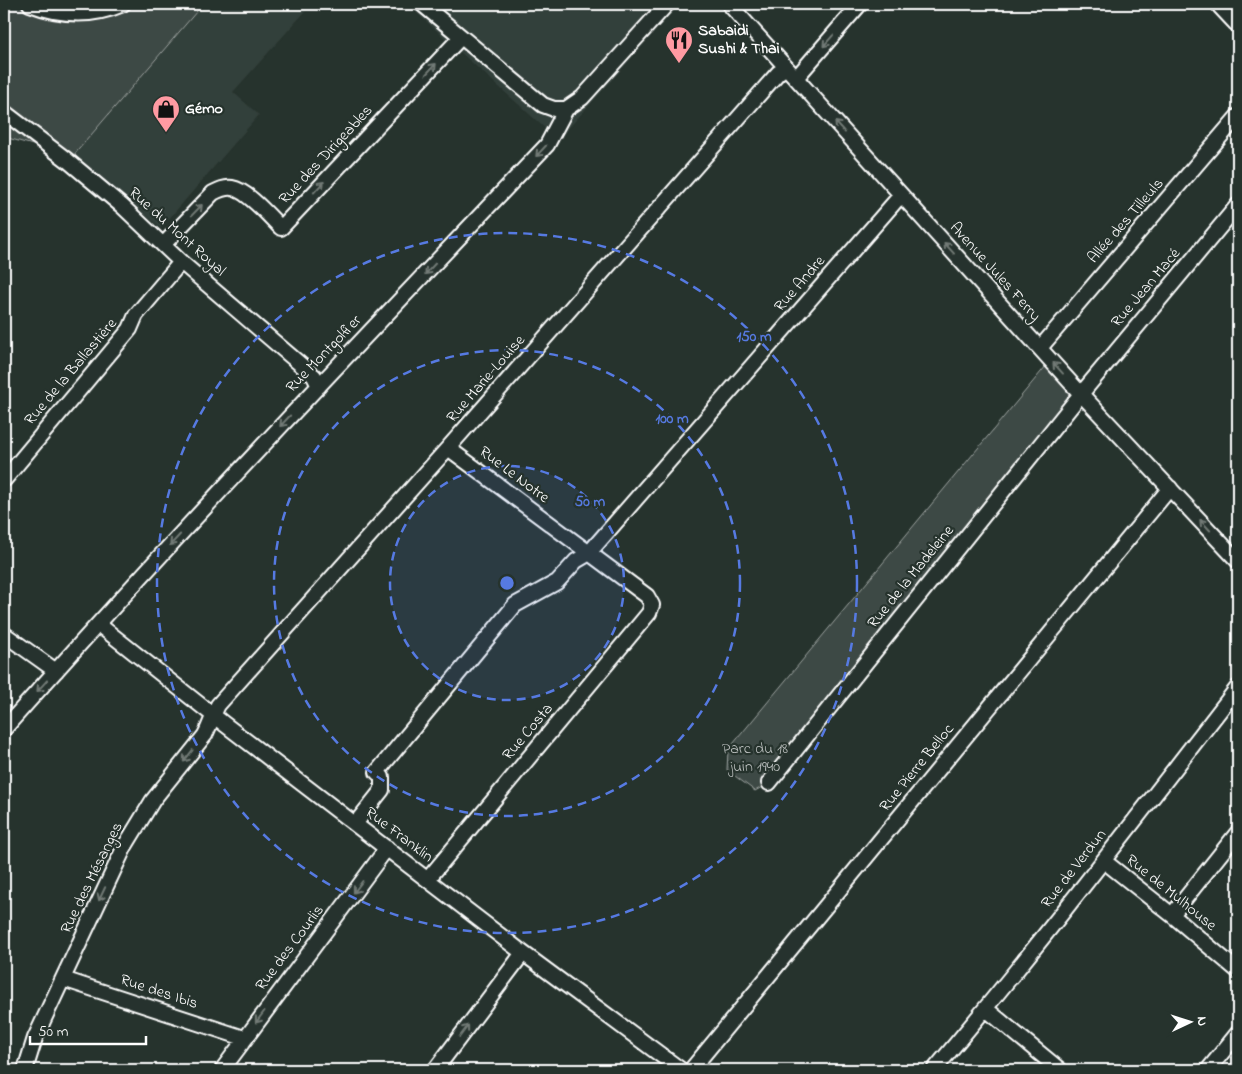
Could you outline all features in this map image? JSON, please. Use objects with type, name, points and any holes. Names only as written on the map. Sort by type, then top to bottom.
[{"type":"main road","points":[[1224,4],[1238,20]]},
{"type":"street","points":[[30,4],[50,10],[79,14],[102,11],[123,4]]},
{"type":"street","points":[[422,4],[543,105],[554,109],[566,109]]},
{"type":"street","name":"Rue Montgolfier","points":[[4,729],[98,624],[319,386],[547,145],[566,109],[582,98],[667,4]]},
{"type":"street","name":"Avenue Jules Ferry","points":[[728,4],[1081,394],[1238,560]]},
{"type":"street","points":[[796,78],[860,4]]},
{"type":"street","name":"Rue des Dirigeables","points":[[163,245],[213,194],[221,189],[230,188],[246,195],[282,228],[461,36]]},
{"type":"street","name":"Rue Marie-Louise","points":[[212,715],[218,705],[448,448],[778,73],[786,67]]},
{"type":"street","name":"Rue du Mont Royal","points":[[4,112],[67,160],[122,206],[181,262],[314,376],[319,386]]},
{"type":"street","name":"Allée des Tilleuls","points":[[1040,348],[1238,116]]},
{"type":"street","name":"Rue Andre","points":[[355,824],[382,790],[382,777],[377,772],[515,605],[557,582],[576,562],[588,554],[901,195]]},
{"type":"street","name":"Rue Jean Macé","points":[[1081,394],[1238,205]]},
{"type":"street","name":"Rue de la Ballastière","points":[[4,480],[130,329],[136,316],[181,262]]},
{"type":"street","name":"Rue de la Madeleine","points":[[769,783],[1081,394]]},
{"type":"street","name":"Rue Le Notre","points":[[448,448],[588,554],[647,596],[652,605]]},
{"type":"street","name":"Rue Pierre Belloc","points":[[691,1070],[1170,488]]},
{"type":"street","name":"Rue Costa","points":[[428,879],[649,613],[652,605]]},
{"type":"street","name":"Rue Franklin","points":[[98,624],[212,715],[523,953],[681,1070]]},
{"type":"street","points":[[4,634],[56,671]]},
{"type":"street","name":"Rue de Verdun","points":[[934,1070],[986,1009],[1104,861],[1238,687]]},
{"type":"street","name":"Rue des Mésanges","points":[[25,1070],[35,1038],[125,846],[153,800],[205,734],[211,724],[212,715]]},
{"type":"street","points":[[1172,915],[1238,832]]},
{"type":"street","name":"Rue des Courlis","points":[[222,1070],[387,848]]},
{"type":"street","name":"Rue de Mulhouse","points":[[1104,861],[1238,971]]},
{"type":"street","points":[[435,1070],[523,953]]},
{"type":"street","name":"Rue des Ibis","points":[[63,979],[244,1038]]},
{"type":"street","points":[[986,1009],[1060,1070]]},
{"type":"street","points":[[1208,1070],[1238,1033]]},
{"type":"shaded area","points":[[203,4],[312,4],[233,92],[259,115],[161,228],[73,156]]},
{"type":"shaded area","points":[[407,4],[680,4],[558,140]]},
{"type":"green space","points":[[4,4],[203,4],[73,156],[4,137]]},
{"type":"green space","name":"Parc du 18 juin 1940","points":[[1051,360],[1081,394],[769,783],[755,791],[727,770],[728,750]]},
{"type":"place","name":"Sabaidi Sushi & Thai","points":[[679,64]]},
{"type":"place","name":"Gémo","points":[[166,133]]}]
